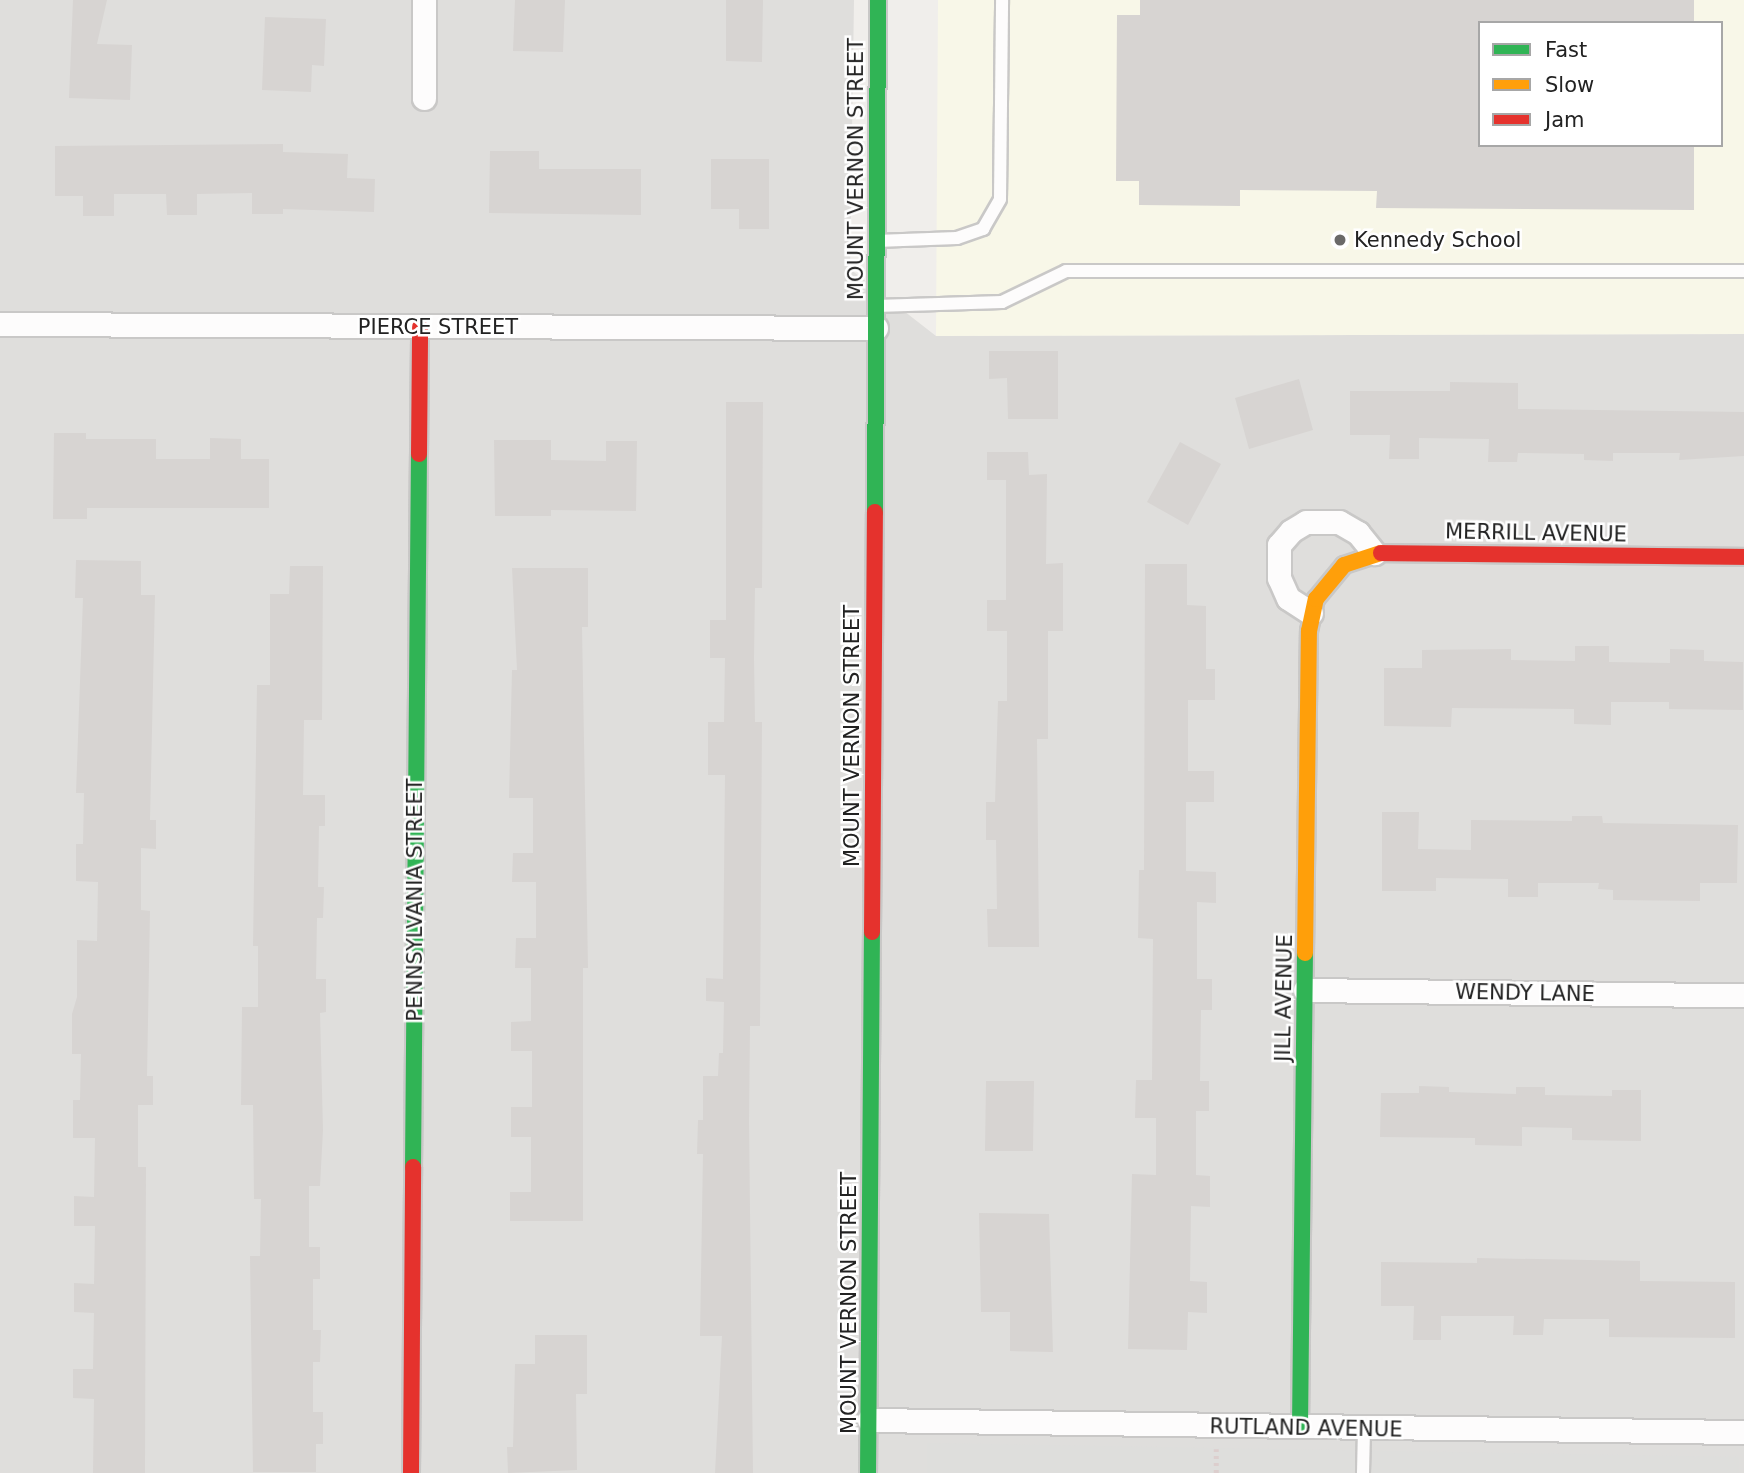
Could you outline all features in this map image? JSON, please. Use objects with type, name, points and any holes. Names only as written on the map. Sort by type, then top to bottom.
[{"type":"street","points":[[424,0],[425,98]]},
{"type":"street","name":"MOUNT VERNON STREET","points":[[869,1473],[878,0]]},
{"type":"street","name":"PIERCE STREET","points":[[0,324],[420,327],[876,317]]},
{"type":"street","name":"PENNSYLVANIA STREET","points":[[411,1473],[420,327]]},
{"type":"street","points":[[1311,613],[1289,598],[1279,578],[1279,545],[1291,531],[1306,522],[1339,522],[1358,533],[1374,552]]},
{"type":"street","name":"MERRILL AVENUE","points":[[1333,574],[1359,556],[1374,552],[1744,557]]},
{"type":"street","name":"JILL AVENUE","points":[[1300,1427],[1311,613],[1333,574]]},
{"type":"street","name":"WENDY LANE","points":[[1305,990],[1744,995]]},
{"type":"street","name":"RUTLAND AVENUE","points":[[869,1420],[1364,1429],[1744,1432]]},
{"type":"lane","points":[[876,241],[957,239],[983,229],[1000,199],[1002,0]]},
{"type":"lane","points":[[876,317],[1002,302],[1066,271],[1744,271]]},
{"type":"lane","points":[[1363,1473],[1364,1429]]},
{"type":"path","points":[[1216,1445],[1216,1473]]},
{"type":"shaded area","points":[[0,0],[854,0],[850,269],[936,336],[1744,334],[1744,1473],[0,1473]]},
{"type":"shaded area","name":"Kennedy School","points":[[938,0],[1744,0],[1744,334],[936,336]]},
{"type":"shaded area","points":[[927,1443],[1739,1457],[1739,1473],[927,1473]]},
{"type":"building","points":[[73,0],[107,0],[97,44],[132,45],[130,100],[69,98]]},
{"type":"building","points":[[515,0],[565,0],[563,52],[513,51]]},
{"type":"building","points":[[726,0],[763,0],[762,62],[726,61]]},
{"type":"building","name":"Kennedy School","points":[[1140,0],[1694,0],[1694,21],[1478,21],[1478,147],[1694,147],[1694,210],[1376,208],[1377,191],[1240,190],[1240,206],[1139,205],[1139,181],[1116,181],[1117,15],[1140,15]]},
{"type":"building","points":[[265,17],[326,19],[324,66],[312,65],[311,92],[262,90]]},
{"type":"building","points":[[283,144],[283,152],[348,154],[347,178],[375,179],[374,212],[283,209],[283,214],[252,214],[252,193],[197,194],[197,215],[167,215],[166,194],[114,194],[114,216],[83,216],[83,196],[55,196],[55,146]]},
{"type":"building","points":[[490,151],[539,151],[539,169],[641,169],[641,215],[489,213]]},
{"type":"building","points":[[711,159],[769,159],[769,229],[739,229],[739,209],[711,209]]},
{"type":"building","points":[[989,351],[1058,351],[1058,419],[1008,419],[1007,378],[989,379]]},
{"type":"building","points":[[1299,379],[1313,430],[1249,449],[1235,398]]},
{"type":"building","points":[[1450,382],[1518,383],[1518,409],[1744,412],[1744,456],[1679,460],[1680,453],[1613,453],[1613,461],[1584,460],[1584,454],[1518,453],[1517,462],[1488,462],[1489,439],[1419,438],[1419,459],[1389,459],[1390,435],[1350,435],[1350,391],[1450,391]]},
{"type":"building","points":[[726,402],[763,402],[762,588],[755,588],[754,658],[755,722],[762,722],[760,1026],[750,1026],[749,1121],[753,1473],[715,1473],[722,1336],[700,1336],[703,1154],[697,1154],[698,1120],[703,1120],[703,1076],[718,1076],[719,1053],[723,1053],[724,1002],[706,1001],[706,978],[723,979],[725,775],[708,775],[708,722],[724,722],[725,658],[710,658],[710,620],[726,620]]},
{"type":"building","points":[[54,433],[86,433],[86,439],[156,439],[156,459],[210,459],[210,438],[241,439],[241,459],[269,459],[269,508],[87,508],[87,519],[53,519]]},
{"type":"building","points":[[494,440],[551,440],[551,460],[606,461],[606,441],[637,441],[636,511],[551,510],[551,516],[495,516]]},
{"type":"building","points":[[1180,442],[1221,464],[1188,525],[1147,502]]},
{"type":"building","points":[[987,452],[1028,452],[1029,475],[1047,474],[1046,564],[1063,563],[1063,631],[1048,631],[1048,739],[1037,739],[1039,947],[988,947],[987,909],[997,909],[996,840],[986,840],[986,802],[995,802],[998,701],[1007,701],[1007,631],[987,631],[987,600],[1006,600],[1006,480],[987,480]]},
{"type":"building","points":[[76,560],[141,561],[141,595],[155,595],[150,820],[156,820],[156,849],[141,848],[141,910],[150,911],[147,1076],[153,1076],[153,1105],[138,1105],[138,1167],[146,1167],[145,1473],[93,1473],[94,1399],[73,1398],[73,1369],[93,1369],[94,1313],[74,1312],[74,1283],[94,1284],[95,1226],[74,1226],[74,1196],[94,1197],[95,1138],[73,1138],[73,1100],[80,1100],[81,1054],[72,1054],[72,1014],[77,997],[77,940],[97,941],[98,882],[76,881],[76,844],[83,844],[84,793],[76,793],[83,598],[75,598]]},
{"type":"building","points":[[1145,564],[1187,564],[1187,605],[1206,606],[1206,669],[1215,669],[1215,700],[1188,700],[1188,771],[1214,771],[1214,802],[1186,802],[1186,871],[1216,872],[1216,903],[1197,902],[1197,979],[1212,979],[1212,1010],[1201,1010],[1200,1081],[1209,1081],[1209,1111],[1196,1111],[1196,1175],[1210,1176],[1210,1207],[1191,1206],[1190,1281],[1207,1282],[1207,1313],[1188,1312],[1187,1350],[1128,1349],[1132,1174],[1156,1175],[1156,1118],[1135,1118],[1136,1080],[1152,1080],[1153,939],[1138,938],[1139,870],[1144,870]]},
{"type":"building","points":[[290,566],[323,566],[322,720],[304,720],[303,795],[325,795],[325,826],[319,826],[318,887],[324,887],[323,918],[317,918],[316,979],[326,979],[326,1012],[320,1013],[323,1130],[320,1186],[309,1186],[309,1247],[320,1247],[320,1279],[313,1279],[313,1330],[321,1330],[320,1362],[313,1362],[313,1412],[323,1412],[323,1444],[316,1444],[316,1472],[253,1472],[250,1256],[260,1256],[261,1199],[254,1199],[253,1105],[241,1105],[242,1007],[258,1007],[258,946],[253,946],[257,685],[270,685],[270,594],[289,594]]},
{"type":"building","points":[[512,568],[588,568],[588,627],[582,627],[588,968],[583,968],[583,1221],[510,1221],[510,1192],[531,1192],[531,1137],[511,1137],[511,1107],[532,1107],[532,1051],[511,1051],[511,1022],[531,1021],[531,968],[515,968],[516,938],[536,938],[536,882],[512,882],[513,853],[533,853],[533,798],[509,798],[512,670],[517,670]]},
{"type":"building","points":[[1575,646],[1609,646],[1609,662],[1670,663],[1670,649],[1704,650],[1704,661],[1743,662],[1743,710],[1669,709],[1669,702],[1611,702],[1611,725],[1574,724],[1574,709],[1452,708],[1451,727],[1384,726],[1384,668],[1422,668],[1422,650],[1511,649],[1511,660],[1575,661]]},
{"type":"building","points":[[1382,812],[1419,812],[1418,849],[1471,850],[1471,820],[1572,821],[1572,816],[1602,816],[1603,823],[1738,825],[1737,883],[1700,883],[1700,901],[1613,900],[1613,890],[1598,889],[1599,883],[1538,883],[1538,897],[1508,897],[1508,879],[1436,878],[1436,891],[1382,891]]},
{"type":"building","points":[[986,1081],[1034,1081],[1033,1151],[985,1151]]},
{"type":"building","points":[[1419,1086],[1449,1087],[1449,1092],[1516,1094],[1516,1087],[1545,1087],[1545,1095],[1612,1096],[1612,1090],[1641,1090],[1641,1141],[1572,1140],[1572,1128],[1522,1127],[1522,1146],[1475,1145],[1475,1138],[1380,1137],[1381,1093],[1419,1093]]},
{"type":"building","points":[[979,1213],[1049,1214],[1053,1352],[1010,1351],[1010,1312],[981,1312]]},
{"type":"building","points":[[1477,1258],[1640,1261],[1640,1281],[1735,1282],[1735,1338],[1609,1337],[1609,1319],[1544,1319],[1543,1335],[1513,1335],[1514,1316],[1441,1316],[1441,1340],[1413,1340],[1414,1306],[1381,1306],[1381,1262],[1477,1263]]},
{"type":"building","points":[[535,1335],[587,1335],[587,1394],[576,1394],[577,1470],[508,1473],[507,1447],[513,1447],[515,1364],[535,1364]]},
{"type":"traffic: fast","points":[[875,512],[878,0]]},
{"type":"traffic: fast","points":[[413,1167],[419,454]]},
{"type":"traffic: fast","points":[[868,1473],[872,932]]},
{"type":"traffic: fast","points":[[1300,1427],[1305,953]]},
{"type":"traffic: slow","points":[[1305,953],[1309,631],[1316,599],[1344,565],[1381,553]]},
{"type":"traffic: jam","points":[[419,454],[420,327]]},
{"type":"traffic: jam","points":[[872,932],[875,512]]},
{"type":"traffic: jam","points":[[1381,553],[1744,557]]},
{"type":"traffic: jam","points":[[411,1473],[413,1167]]},
{"type":"place","name":"Kennedy School","points":[[1340,240]]}]
